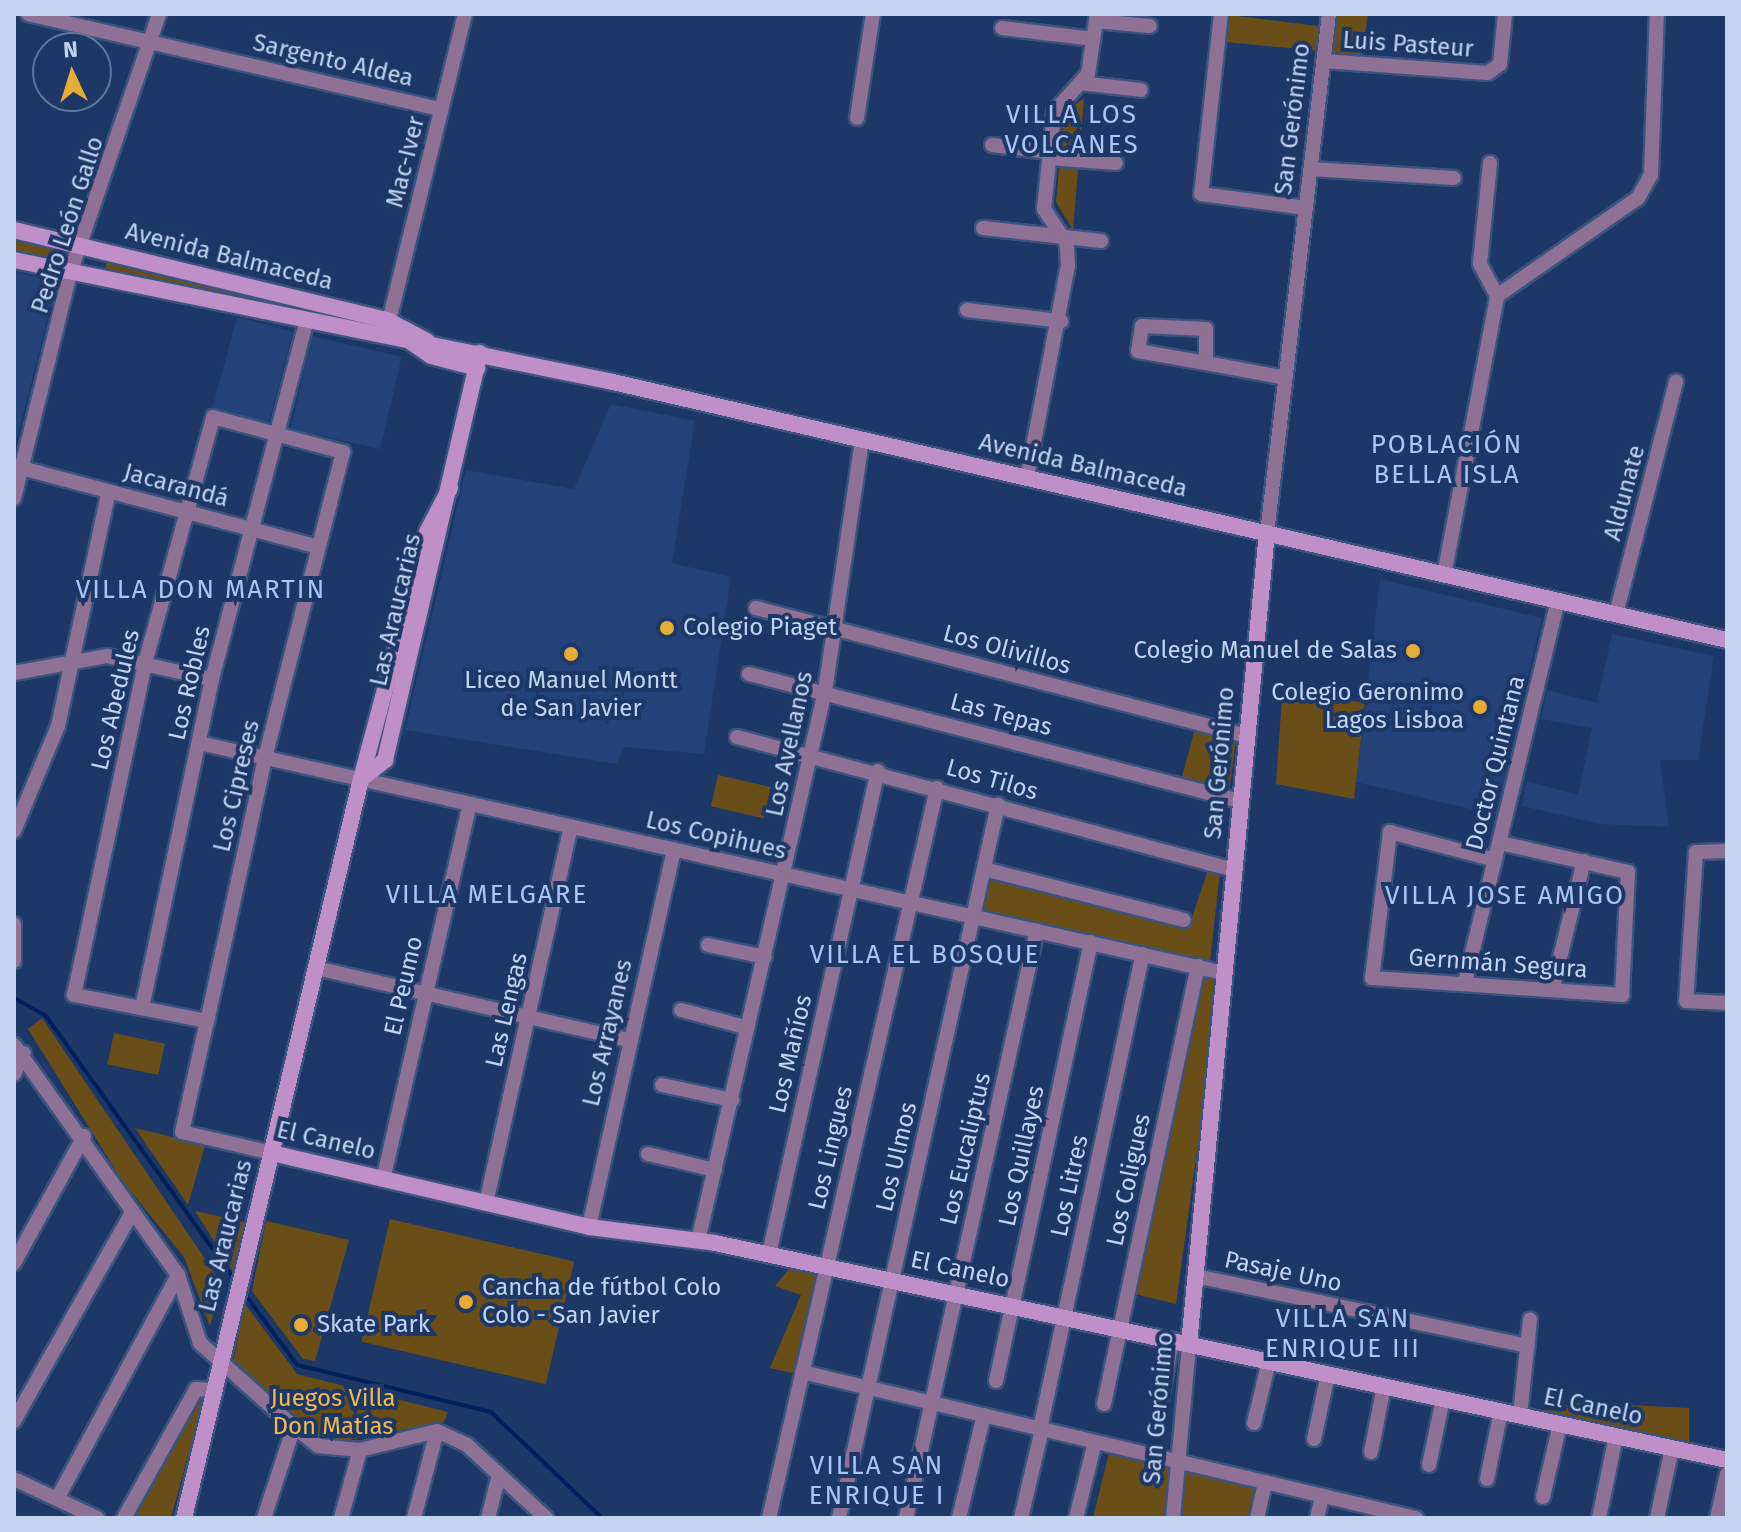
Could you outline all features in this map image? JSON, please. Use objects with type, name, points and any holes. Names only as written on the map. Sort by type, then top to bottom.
[{"type":"street","name":"Sargento Aldea","points":[[28,14],[441,109]]},
{"type":"street","name":"Pedro León Gallo","points":[[14,498],[18,467],[70,273],[84,245],[159,14]]},
{"type":"street","name":"Mac-Iver","points":[[389,321],[465,14]]},
{"type":"street","points":[[857,118],[873,14]]},
{"type":"street","points":[[1221,14],[1201,194],[1306,208]]},
{"type":"street","name":"San Gerónimo","points":[[1173,1518],[1267,533],[1329,14]]},
{"type":"street","name":"Luis Pasteur","points":[[1324,61],[1488,73],[1500,64],[1505,14]]},
{"type":"street","points":[[1497,296],[1638,198],[1651,175],[1657,14]]},
{"type":"street","points":[[1027,478],[1061,321],[1063,237],[1044,209],[1054,112],[1080,83],[1096,17],[1150,26]]},
{"type":"street","points":[[1002,28],[1093,39]]},
{"type":"street","points":[[1080,83],[1141,90]]},
{"type":"street","points":[[992,145],[1116,163]]},
{"type":"street","points":[[1444,575],[1497,296],[1480,264],[1490,163]]},
{"type":"street","points":[[1311,169],[1454,178]]},
{"type":"street","points":[[983,228],[1101,241]]},
{"type":"street","name":"Avenida Balmaceda","points":[[14,230],[389,321],[419,342],[431,356],[478,361],[862,441],[1727,640]]},
{"type":"street","name":"Avenida Balmaceda","points":[[14,260],[306,324],[419,342]]},
{"type":"street","points":[[967,310],[1061,321]]},
{"type":"street","name":"Los Robles","points":[[142,1008],[212,679],[306,324]]},
{"type":"street","points":[[1206,363],[1206,329],[1142,326],[1138,351],[1286,378]]},
{"type":"street","name":"Las Araucarias","points":[[184,1518],[215,1390],[219,1358],[243,1273],[361,779],[385,760],[478,361]]},
{"type":"street","name":"Aldunate","points":[[1616,614],[1676,382]]},
{"type":"street","name":"Los Abedules","points":[[142,1008],[74,995],[145,663],[213,417],[278,435]]},
{"type":"street","name":"Los Cipreses","points":[[182,1132],[265,758],[343,452],[278,435]]},
{"type":"street","name":"Los Avellanos","points":[[698,1241],[825,691],[862,441]]},
{"type":"street","name":"Jacarandá","points":[[18,467],[318,547]]},
{"type":"street","points":[[14,831],[16,813],[58,726],[68,663],[109,491]]},
{"type":"street","name":"Doctor Quintana","points":[[1465,982],[1558,601]]},
{"type":"street","name":"Los Olivillos","points":[[756,608],[1247,736]]},
{"type":"street","points":[[14,673],[107,656],[212,679]]},
{"type":"street","name":"Las Tepas","points":[[749,674],[825,691],[1240,801]]},
{"type":"street","name":"Los Tilos","points":[[737,737],[878,771],[1234,870]]},
{"type":"street","name":"Los Copihues","points":[[199,743],[1224,973]]},
{"type":"street","name":"Los Mañíos","points":[[769,1254],[878,771]]},
{"type":"street","name":"Los Lingues","points":[[769,1518],[937,788]]},
{"type":"street","name":"El Peumo","points":[[383,1180],[470,804]]},
{"type":"street","name":"Los Ulmos","points":[[839,1518],[998,805]]},
{"type":"street","name":"Las Lengas","points":[[486,1203],[571,826]]},
{"type":"street","name":"Gernmán Segura","points":[[1495,860],[1390,832],[1372,978],[1622,995],[1628,872],[1584,861]]},
{"type":"street","points":[[1500,843],[1584,861],[1552,990]]},
{"type":"street","name":"Los Arrayanes","points":[[589,1227],[628,1040],[674,849]]},
{"type":"street","points":[[1727,851],[1696,852],[1686,1001],[1727,1003]]},
{"type":"street","points":[[984,869],[1184,920]]},
{"type":"street","points":[[14,924],[14,961]]},
{"type":"street","name":"Los Eucaliptus","points":[[906,1518],[1037,930]]},
{"type":"street","name":"Los Quillayes","points":[[996,1381],[1091,942]]},
{"type":"street","points":[[708,945],[765,957]]},
{"type":"street","name":"Los Litres","points":[[1021,1518],[1143,954]]},
{"type":"street","name":"Los Coligues","points":[[1104,1404],[1198,966]]},
{"type":"street","points":[[316,968],[628,1040]]},
{"type":"street","points":[[142,1008],[207,1021]]},
{"type":"street","points":[[681,1010],[748,1028]]},
{"type":"street","points":[[14,1074],[19,1049]]},
{"type":"street","points":[[19,1049],[84,1136],[178,1275],[195,1336],[294,1427],[318,1446],[360,1450],[437,1431],[467,1445],[546,1518]]},
{"type":"street","points":[[662,1085],[732,1100]]},
{"type":"street","name":"El Canelo","points":[[182,1132],[589,1227],[769,1254],[1727,1460]]},
{"type":"street","points":[[14,1263],[84,1136]]},
{"type":"street","points":[[648,1154],[715,1170]]},
{"type":"street","points":[[14,1421],[133,1211]]},
{"type":"street","points":[[57,1499],[178,1275]]},
{"type":"street","name":"Pasaje Uno","points":[[1196,1276],[1528,1346]]},
{"type":"street","points":[[1520,1415],[1530,1320]]},
{"type":"street","points":[[1158,1417],[1172,1340]]},
{"type":"street","points":[[1254,1423],[1269,1361]]},
{"type":"street","points":[[802,1372],[1322,1496],[1376,1513],[1416,1518]]},
{"type":"street","points":[[1314,1439],[1328,1374]]},
{"type":"street","points":[[1371,1452],[1384,1386]]},
{"type":"street","points":[[124,1518],[196,1389],[215,1390]]},
{"type":"street","points":[[1429,1465],[1443,1399]]},
{"type":"street","points":[[1487,1479],[1501,1411]]},
{"type":"street","points":[[959,1518],[984,1415]]},
{"type":"street","points":[[1543,1497],[1560,1424]]},
{"type":"street","points":[[264,1518],[294,1427]]},
{"type":"street","points":[[414,1518],[437,1431]]},
{"type":"street","points":[[1599,1518],[1616,1436]]},
{"type":"street","points":[[1076,1518],[1095,1442]]},
{"type":"street","points":[[1657,1518],[1672,1448]]},
{"type":"street","points":[[341,1518],[360,1450]]},
{"type":"street","points":[[1717,1518],[1727,1474]]},
{"type":"street","points":[[488,1518],[499,1475]]},
{"type":"street","points":[[14,1479],[97,1518]]},
{"type":"street","points":[[1257,1518],[1265,1482]]},
{"type":"street","points":[[1317,1518],[1322,1496]]},
{"type":"shaded area","points":[[14,271],[57,283],[14,450]]},
{"type":"shaded area","points":[[237,317],[293,332],[268,425],[212,410]]},
{"type":"shaded area","points":[[312,336],[402,357],[380,449],[291,429]]},
{"type":"shaded area","name":"Liceo Manuel Montt de San Javier","points":[[611,404],[695,421],[672,563],[731,577],[704,754],[624,747],[617,764],[405,730],[466,470],[574,489]]},
{"type":"shaded area","points":[[1380,579],[1542,618],[1496,815],[1356,782]]},
{"type":"shaded area","points":[[1612,634],[1714,656],[1698,760],[1660,760],[1669,827],[1601,824],[1522,806],[1527,781],[1578,795],[1592,728],[1541,719],[1547,690],[1597,703]]},
{"type":"green space","points":[[1337,14],[1368,14],[1362,55],[1226,42],[1229,15],[1334,28]]},
{"type":"green space","name":"VILLA LOS VOLCANES","points":[[1084,98],[1073,230],[1056,202],[1064,113]]},
{"type":"green space","points":[[14,235],[56,245],[52,261],[14,252]]},
{"type":"green space","points":[[109,257],[329,310],[325,324],[103,275]]},
{"type":"green space","points":[[1282,697],[1365,702],[1354,799],[1276,784]]},
{"type":"green space","points":[[1194,732],[1236,740],[1229,793],[1182,777]]},
{"type":"green space","points":[[718,775],[771,787],[763,818],[711,806]]},
{"type":"green space","points":[[1208,870],[1220,872],[1210,961],[967,911],[979,872],[1189,926]]},
{"type":"green space","points":[[1195,972],[1221,977],[1176,1304],[1122,1291]]},
{"type":"green space","points":[[42,1018],[222,1284],[210,1326],[184,1257],[123,1182],[28,1029]]},
{"type":"green space","points":[[114,1033],[165,1044],[158,1075],[107,1064]]},
{"type":"green space","points":[[135,1128],[205,1145],[188,1205]]},
{"type":"green space","points":[[195,1211],[245,1222],[233,1272],[229,1265]]},
{"type":"green space","name":"Cancha de fútbol Colo Colo - San Javier","points":[[390,1219],[574,1262],[546,1384],[362,1342]]},
{"type":"green space","name":"Skate Park","points":[[266,1221],[349,1240],[315,1361],[303,1359],[252,1291]]},
{"type":"green space","points":[[790,1268],[820,1273],[796,1374],[770,1368],[801,1295],[775,1286]]},
{"type":"green space","name":"Juegos Villa Don Matías","points":[[245,1304],[297,1374],[448,1412],[444,1422],[333,1443],[318,1439],[232,1367]]},
{"type":"green space","points":[[198,1396],[204,1397],[171,1518],[131,1518]]},
{"type":"green space","points":[[1567,1402],[1689,1408],[1689,1444],[1538,1410],[1566,1411]]},
{"type":"green space","points":[[1110,1449],[1259,1487],[1252,1518],[1093,1518]]},
{"type":"waterway","points":[[14,998],[46,1016],[235,1280]]},
{"type":"waterway","points":[[245,1294],[297,1365],[491,1412],[602,1518]]},
{"type":"place","name":"Colegio Piaget","points":[[667,628]]},
{"type":"place","name":"Colegio Manuel de Salas","points":[[1413,651]]},
{"type":"place","name":"Liceo Manuel Montt de San Javier","points":[[571,654]]},
{"type":"place","name":"Colegio Geronimo Lagos Lisboa","points":[[1480,707]]},
{"type":"place","name":"Cancha de fútbol Colo Colo - San Javier","points":[[466,1302]]},
{"type":"place","name":"Skate Park","points":[[301,1325]]},
{"type":"district","name":"VILLA LOS VOLCANES","points":[[1072,130]]},
{"type":"district","name":"POBLACIÓN BELLA ISLA","points":[[1447,460]]},
{"type":"district","name":"VILLA DON MARTIN","points":[[201,590]]},
{"type":"district","name":"VILLA MELGARE","points":[[487,895]]},
{"type":"district","name":"VILLA JOSE AMIGO","points":[[1505,896]]},
{"type":"district","name":"VILLA EL BOSQUE","points":[[925,955]]},
{"type":"district","name":"VILLA SAN ENRIQUE III","points":[[1343,1334]]},
{"type":"district","name":"VILLA SAN ENRIQUE I","points":[[877,1481]]}]
